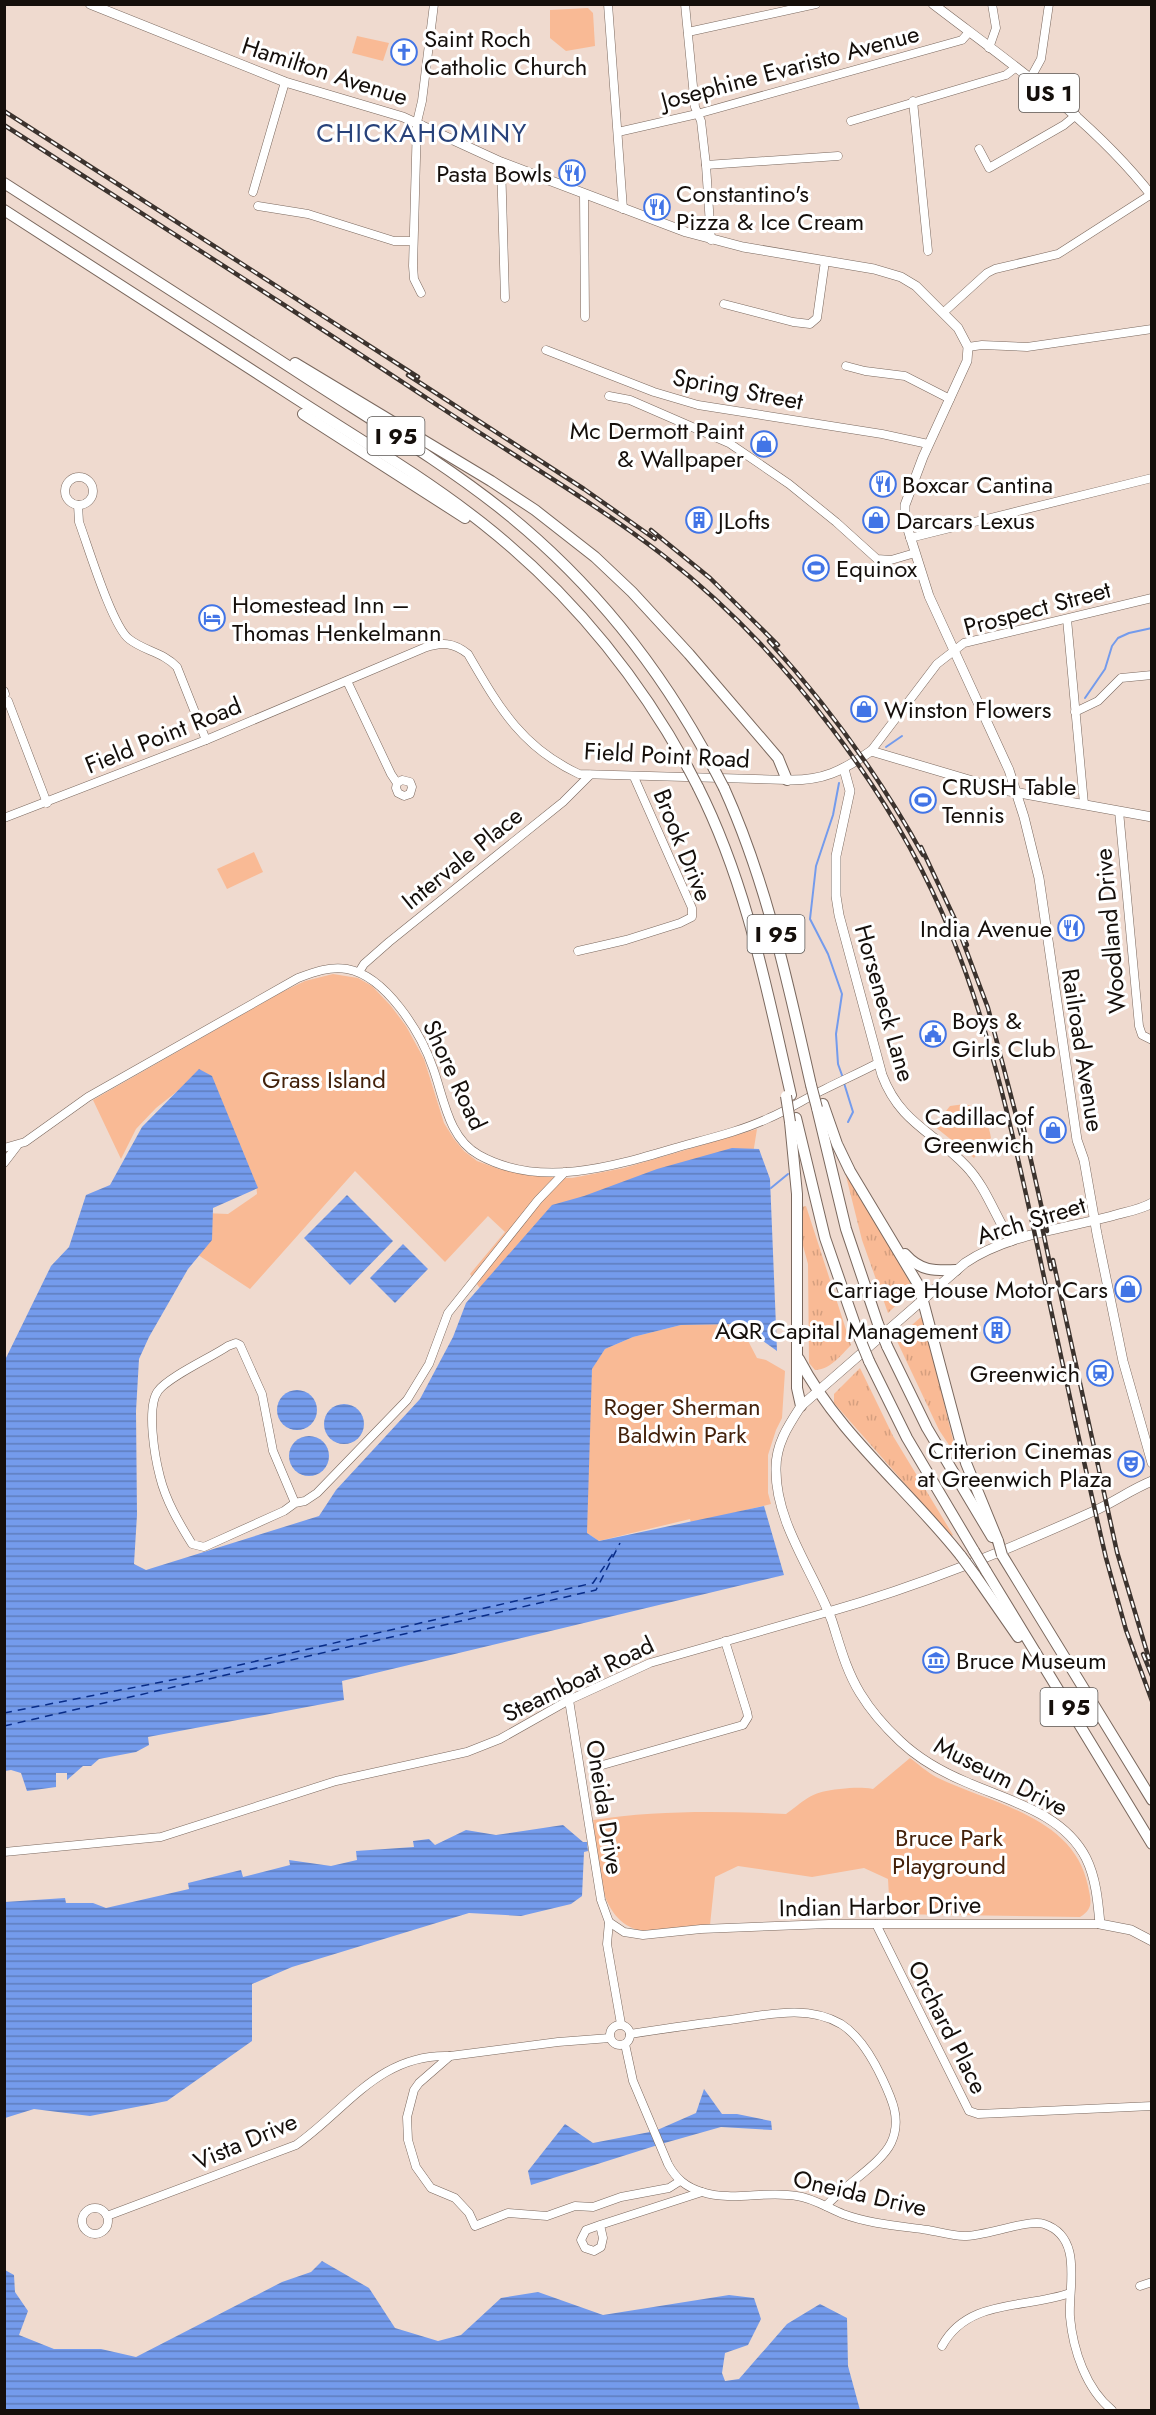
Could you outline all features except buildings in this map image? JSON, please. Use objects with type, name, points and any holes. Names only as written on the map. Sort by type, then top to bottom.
[{"type":"highway","name":"I 95","points":[[4,183],[461,479],[539,541],[591,593],[638,648],[669,692],[724,788],[763,887],[820,1106]]},
{"type":"highway","name":"I 95","points":[[4,210],[426,483],[503,540],[550,583],[599,636],[648,701],[698,787],[724,844],[742,896],[775,1026],[793,1120],[825,1238],[869,1361],[907,1438],[974,1551],[981,1573],[1074,1717],[1152,1844]]},
{"type":"highway","points":[[222,323],[309,371],[492,481],[577,542],[614,574],[677,640],[778,758],[787,780]]},
{"type":"highway","points":[[303,414],[503,540]]},
{"type":"highway","points":[[820,1106],[840,1151],[916,1280],[966,1462],[997,1542]]},
{"type":"highway","points":[[820,1106],[851,1246],[878,1324],[927,1428],[997,1542]]},
{"type":"highway","points":[[793,1120],[797,1188],[797,1388],[801,1406]]},
{"type":"highway","points":[[878,1219],[907,1256],[920,1267],[930,1270],[956,1270]]},
{"type":"highway","points":[[797,1356],[847,1429],[961,1556],[981,1573]]},
{"type":"highway","name":"I 95","points":[[997,1542],[1005,1559],[1152,1800]]},
{"type":"main road","name":"Hamilton Avenue","points":[[90,4],[285,81],[417,122],[501,162],[584,195],[711,240],[874,269],[901,277],[916,285],[944,312],[958,328],[968,347]]},
{"type":"main road","name":"US 1","points":[[933,4],[1076,115],[1101,138],[1151,195]]},
{"type":"main road","name":"Railroad Avenue","points":[[968,347],[968,361],[928,444],[905,505],[905,520],[929,597],[994,737],[1027,826],[1039,878],[1067,1084],[1123,1361],[1152,1463]]},
{"type":"main road","name":"Field Point Road","points":[[787,780],[813,779],[844,769],[871,751]]},
{"type":"main road","points":[[871,751],[1016,792],[1152,817]]},
{"type":"main road","name":"Horseneck Lane","points":[[844,769],[850,791],[836,856],[836,896],[885,1084],[896,1104],[915,1124],[967,1167],[983,1188],[1011,1241]]},
{"type":"main road","name":"Arch Street","points":[[828,1612],[792,1533],[777,1487],[778,1450],[788,1426],[801,1406],[956,1270],[981,1253],[1011,1241],[1152,1203]]},
{"type":"main road","name":"Steamboat Road","points":[[828,1612],[899,1591],[952,1572],[1098,1509],[1152,1481]]},
{"type":"main road","name":"Museum Drive","points":[[828,1612],[841,1653],[854,1681],[876,1715],[899,1740],[936,1767],[1041,1814],[1058,1824],[1072,1837],[1090,1868],[1100,1924]]},
{"type":"main road","name":"Indian Harbor Drive","points":[[1100,1924],[1131,1930],[1152,1941]]},
{"type":"street","points":[[421,294],[414,279],[412,241],[417,122],[422,101],[434,4]]},
{"type":"street","points":[[608,4],[623,209]]},
{"type":"street","points":[[685,4],[706,165],[711,240]]},
{"type":"street","points":[[688,32],[816,4]]},
{"type":"street","points":[[989,48],[996,28],[992,4]]},
{"type":"street","points":[[1030,79],[1041,59],[1049,4]]},
{"type":"street","name":"Josephine Evaristo Avenue","points":[[618,132],[698,114],[962,40],[969,32]]},
{"type":"street","points":[[851,121],[1006,75],[1016,68]]},
{"type":"street","points":[[254,192],[285,81]]},
{"type":"street","points":[[913,102],[928,251]]},
{"type":"street","points":[[979,148],[989,168],[1064,125],[1076,115]]},
{"type":"street","points":[[706,165],[838,156]]},
{"type":"street","points":[[501,162],[505,298]]},
{"type":"street","points":[[584,195],[585,317]]},
{"type":"street","points":[[944,312],[994,269],[1058,254],[1151,195]]},
{"type":"street","points":[[258,206],[308,214],[394,241],[412,241]]},
{"type":"street","points":[[724,304],[810,324],[817,318],[825,261]]},
{"type":"street","points":[[968,347],[982,345],[1027,347],[1152,330]]},
{"type":"street","name":"Spring Street","points":[[546,350],[654,392],[698,405],[882,434],[928,444]]},
{"type":"street","points":[[846,366],[864,371],[905,376],[950,399]]},
{"type":"street","points":[[609,396],[646,406],[729,443],[789,484],[877,559],[891,560],[915,553]]},
{"type":"street","points":[[910,538],[1152,478]]},
{"type":"street","points":[[78,505],[79,522],[121,632],[137,644],[170,659],[177,667],[206,740]]},
{"type":"street","name":"Prospect Street","points":[[871,751],[929,674],[964,644],[1152,598]]},
{"type":"street","points":[[1066,619],[1084,804]]},
{"type":"street","name":"Field Point Road","points":[[4,818],[206,740],[438,644],[453,645],[468,654],[516,729],[551,760],[579,774],[787,780]]},
{"type":"street","points":[[1075,712],[1098,701],[1121,678],[1152,675]]},
{"type":"street","points":[[346,681],[397,783]]},
{"type":"street","points":[[6,695],[46,803]]},
{"type":"street","name":"Intervale Place","points":[[358,972],[389,942],[563,802],[590,775]]},
{"type":"street","name":"Brook Drive","points":[[578,951],[626,940],[692,917],[692,908],[634,777]]},
{"type":"street","name":"Woodland Drive","points":[[1119,811],[1139,1026],[1142,1035],[1152,1041]]},
{"type":"street","points":[[4,1163],[17,1146],[88,1097],[298,978],[331,969],[345,968],[358,972]]},
{"type":"street","name":"Shore Road","points":[[358,972],[379,985],[409,1022],[432,1066],[453,1127],[466,1146],[477,1154],[503,1165],[566,1172],[621,1164],[737,1131],[770,1118],[878,1063]]},
{"type":"street","points":[[4,1148],[17,1146]]},
{"type":"street","points":[[295,1503],[273,1451],[261,1394],[240,1345],[236,1343],[228,1346],[179,1375],[158,1391],[151,1414],[160,1477],[177,1520],[192,1544],[204,1547],[284,1511],[295,1503],[305,1501],[317,1493],[407,1400],[429,1365],[448,1313],[538,1200],[566,1172]]},
{"type":"street","name":"Steamboat Road","points":[[4,1852],[147,1840],[171,1835],[336,1781],[467,1752],[500,1738],[569,1700],[650,1663],[828,1612]]},
{"type":"street","points":[[592,1768],[743,1725],[748,1717],[747,1712],[725,1641]]},
{"type":"street","name":"Oneida Drive","points":[[569,1700],[601,1900],[609,1922],[607,1944],[621,2024]]},
{"type":"street","name":"Indian Harbor Drive","points":[[609,1922],[624,1932],[634,1935],[701,1929],[876,1924],[1100,1924]]},
{"type":"street","name":"Orchard Place","points":[[876,1924],[969,2111],[978,2114],[1152,2106]]},
{"type":"street","points":[[630,2034],[785,2012],[823,2017],[848,2029],[864,2047],[879,2072],[893,2101],[896,2125],[890,2145],[883,2154],[836,2194],[826,2206]]},
{"type":"street","points":[[625,2044],[615,2044],[610,2038],[612,2028],[621,2024],[626,2026],[630,2034]]},
{"type":"street","points":[[450,2056],[426,2076],[414,2090],[407,2117],[408,2140],[416,2167],[431,2188],[455,2198],[469,2213],[475,2226],[508,2213],[547,2216],[575,2206],[593,2207],[621,2197],[669,2188],[680,2181],[673,2174],[633,2081],[625,2044],[630,2034]]},
{"type":"street","name":"Vista Drive","points":[[107,2216],[296,2145],[353,2096],[394,2066],[428,2057],[610,2038]]},
{"type":"street","name":"Oneida Drive","points":[[680,2181],[713,2195],[792,2195],[845,2215],[869,2221],[962,2236],[988,2234],[1027,2224],[1046,2225],[1065,2241],[1071,2259],[1070,2316],[1077,2354],[1089,2380],[1112,2410]]},
{"type":"street","points":[[600,2225],[702,2192]]},
{"type":"street","points":[[1140,2286],[1152,2282]]},
{"type":"street","points":[[942,2346],[948,2335],[958,2326],[985,2310],[1070,2293]]},
{"type":"green space","points":[[588,8],[593,13],[595,46],[566,51],[550,38],[550,10]]},
{"type":"green space","points":[[357,36],[389,43],[383,61],[352,53]]},
{"type":"green space","points":[[254,852],[263,872],[227,889],[217,869]]},
{"type":"green space","name":"Grass Island","points":[[333,974],[358,978],[372,986],[391,1006],[406,1026],[424,1059],[444,1123],[464,1151],[477,1161],[499,1169],[572,1178],[624,1168],[757,1129],[753,1154],[481,1290],[470,1274],[505,1232],[488,1216],[445,1262],[355,1171],[250,1289],[192,1251],[204,1213],[228,1214],[257,1194],[256,1183],[194,1078],[156,1108],[136,1129],[121,1159],[93,1100],[280,993],[305,981]]},
{"type":"green space","points":[[965,1104],[980,1112],[988,1126],[991,1138],[974,1158],[934,1126],[950,1106]]},
{"type":"green space","points":[[844,1168],[913,1283],[914,1288],[888,1313],[862,1240]]},
{"type":"green space","points":[[806,1206],[851,1345],[826,1368],[815,1370],[809,1363],[808,1264],[802,1242],[802,1207]]},
{"type":"green space","points":[[921,1317],[924,1319],[957,1457],[939,1430],[896,1339]]},
{"type":"green space","name":"Roger Sherman Baldwin Park","points":[[728,1324],[744,1333],[757,1358],[766,1360],[785,1371],[782,1418],[768,1455],[768,1493],[771,1504],[691,1523],[690,1519],[599,1541],[587,1533],[592,1369],[605,1349],[633,1337],[681,1325]]},
{"type":"green space","points":[[860,1368],[893,1436],[953,1535],[951,1536],[834,1403],[834,1394]]},
{"type":"green space","name":"Bruce Park Playground","points":[[910,1758],[936,1777],[1027,1815],[1066,1843],[1080,1862],[1088,1886],[1090,1904],[1088,1910],[1080,1917],[890,1914],[888,1879],[864,1868],[812,1877],[738,1866],[715,1877],[710,1925],[642,1931],[627,1925],[615,1915],[607,1901],[598,1869],[593,1820],[641,1814],[689,1812],[786,1814],[816,1794],[840,1789],[873,1789]]},
{"type":"water","points":[[199,1069],[212,1076],[258,1188],[213,1208],[212,1240],[188,1269],[139,1359],[136,1411],[137,1515],[134,1564],[146,1570],[319,1516],[336,1490],[420,1399],[453,1337],[466,1303],[552,1205],[584,1196],[657,1169],[732,1148],[759,1149],[770,1179],[777,1351],[739,1324],[681,1325],[633,1337],[605,1349],[592,1369],[587,1533],[599,1541],[764,1506],[784,1575],[342,1681],[344,1700],[148,1737],[149,1745],[136,1752],[99,1759],[91,1766],[83,1766],[67,1780],[67,1773],[56,1773],[56,1787],[27,1791],[21,1773],[5,1771],[5,1360],[51,1266],[69,1247],[86,1195],[110,1185],[142,1127]]},
{"type":"water","points":[[347,1195],[393,1241],[350,1285],[304,1238]]},
{"type":"water","points":[[403,1244],[428,1269],[395,1303],[370,1278]]},
{"type":"water","points":[[297,1390],[311,1396],[317,1410],[311,1424],[297,1430],[283,1424],[277,1410],[283,1396]]},
{"type":"water","points":[[344,1404],[358,1410],[364,1424],[358,1438],[344,1444],[330,1438],[324,1424],[330,1410]]},
{"type":"water","points":[[309,1436],[323,1442],[329,1456],[323,1470],[309,1476],[295,1470],[289,1456],[295,1442]]},
{"type":"water","points":[[563,1825],[583,1842],[587,1842],[588,1851],[584,1852],[582,1896],[571,1904],[521,1916],[469,1913],[292,1967],[252,1984],[252,2041],[167,2101],[90,2116],[34,2109],[5,2118],[5,1902],[65,1898],[66,1903],[93,1903],[106,1908],[189,1889],[188,1883],[241,1870],[243,1877],[290,1865],[289,1860],[331,1866],[357,1860],[356,1851],[414,1847],[413,1841],[429,1839],[435,1845],[466,1830],[496,1835]]},
{"type":"water","points":[[704,2089],[722,2114],[737,2114],[771,2121],[772,2130],[721,2127],[531,2185],[528,2171],[565,2124],[593,2143],[655,2131],[696,2113]]},
{"type":"water","points":[[322,2261],[369,2288],[395,2328],[438,2341],[461,2335],[501,2298],[538,2292],[603,2315],[729,2295],[754,2298],[761,2319],[748,2345],[725,2353],[722,2373],[725,2381],[739,2379],[787,2324],[820,2304],[847,2318],[848,2366],[860,2410],[5,2410],[5,2270],[14,2275],[15,2292],[28,2311],[19,2335],[54,2349],[101,2349],[136,2357],[282,2282],[311,2272]]},
{"type":"waterway","points":[[1085,698],[1105,669],[1112,646],[1118,638],[1152,628]]},
{"type":"waterway","points":[[886,747],[902,736]]},
{"type":"waterway","points":[[839,783],[833,815],[816,866],[810,919],[828,954],[842,994],[836,1034],[838,1064],[843,1078]]},
{"type":"waterway","points":[[844,1083],[853,1112],[848,1122]]},
{"type":"waterway","points":[[771,1188],[788,1174]]},
{"type":"ferry route","points":[[4,1726],[596,1590],[620,1543]]},
{"type":"ferry route","points":[[4,1713],[192,1676],[593,1583],[616,1549]]},
{"type":"railway","points":[[4,111],[418,377]]},
{"type":"railway","points":[[4,125],[277,300],[637,536],[708,593],[751,634],[831,727],[899,829],[927,882],[951,934],[979,1011],[1020,1169],[1106,1558],[1126,1630],[1152,1701]]},
{"type":"railway","points":[[408,375],[584,489],[655,539]]},
{"type":"railway","points":[[651,530],[710,578],[778,645]]},
{"type":"railway","points":[[769,641],[833,717],[871,770],[923,855]]},
{"type":"railway","points":[[921,847],[967,945]]},
{"type":"railway","points":[[962,939],[988,1008],[1021,1134]]},
{"type":"railway","points":[[1023,1125],[1047,1231]]},
{"type":"railway","points":[[1041,1222],[1051,1269]]},
{"type":"railway","points":[[1053,1260],[1117,1552],[1149,1659]]},
{"type":"railway","points":[[1143,1654],[1152,1676]]},
{"type":"place","name":"Saint Roch Catholic Church","points":[[404,52]]},
{"type":"place","name":"Pasta Bowls","points":[[572,173]]},
{"type":"place","name":"Constantino's Pizza & Ice Cream","points":[[657,207]]},
{"type":"place","name":"Mc Dermott Paint & Wallpaper","points":[[764,444]]},
{"type":"place","name":"Boxcar Cantina","points":[[883,484]]},
{"type":"place","name":"JLofts","points":[[699,520]]},
{"type":"place","name":"Darcars Lexus","points":[[876,520]]},
{"type":"place","name":"Equinox","points":[[816,568]]},
{"type":"place","name":"Homestead Inn – Thomas Henkelmann","points":[[212,618]]},
{"type":"place","name":"Winston Flowers","points":[[864,709]]},
{"type":"place","name":"CRUSH Table Tennis","points":[[923,800]]},
{"type":"place","name":"India Avenue","points":[[1071,928]]},
{"type":"place","name":"Boys & Girls Club","points":[[933,1034]]},
{"type":"place","name":"Cadillac of Greenwich","points":[[1053,1130]]},
{"type":"place","name":"Carriage House Motor Cars","points":[[1128,1289]]},
{"type":"place","name":"AQR Capital Management","points":[[997,1330]]},
{"type":"place","name":"Greenwich","points":[[1100,1373]]},
{"type":"place","name":"Criterion Cinemas at Greenwich Plaza","points":[[1131,1464]]},
{"type":"place","name":"Bruce Museum","points":[[936,1660]]},
{"type":"district","name":"CHICKAHOMINY","points":[[422,133]]}]
